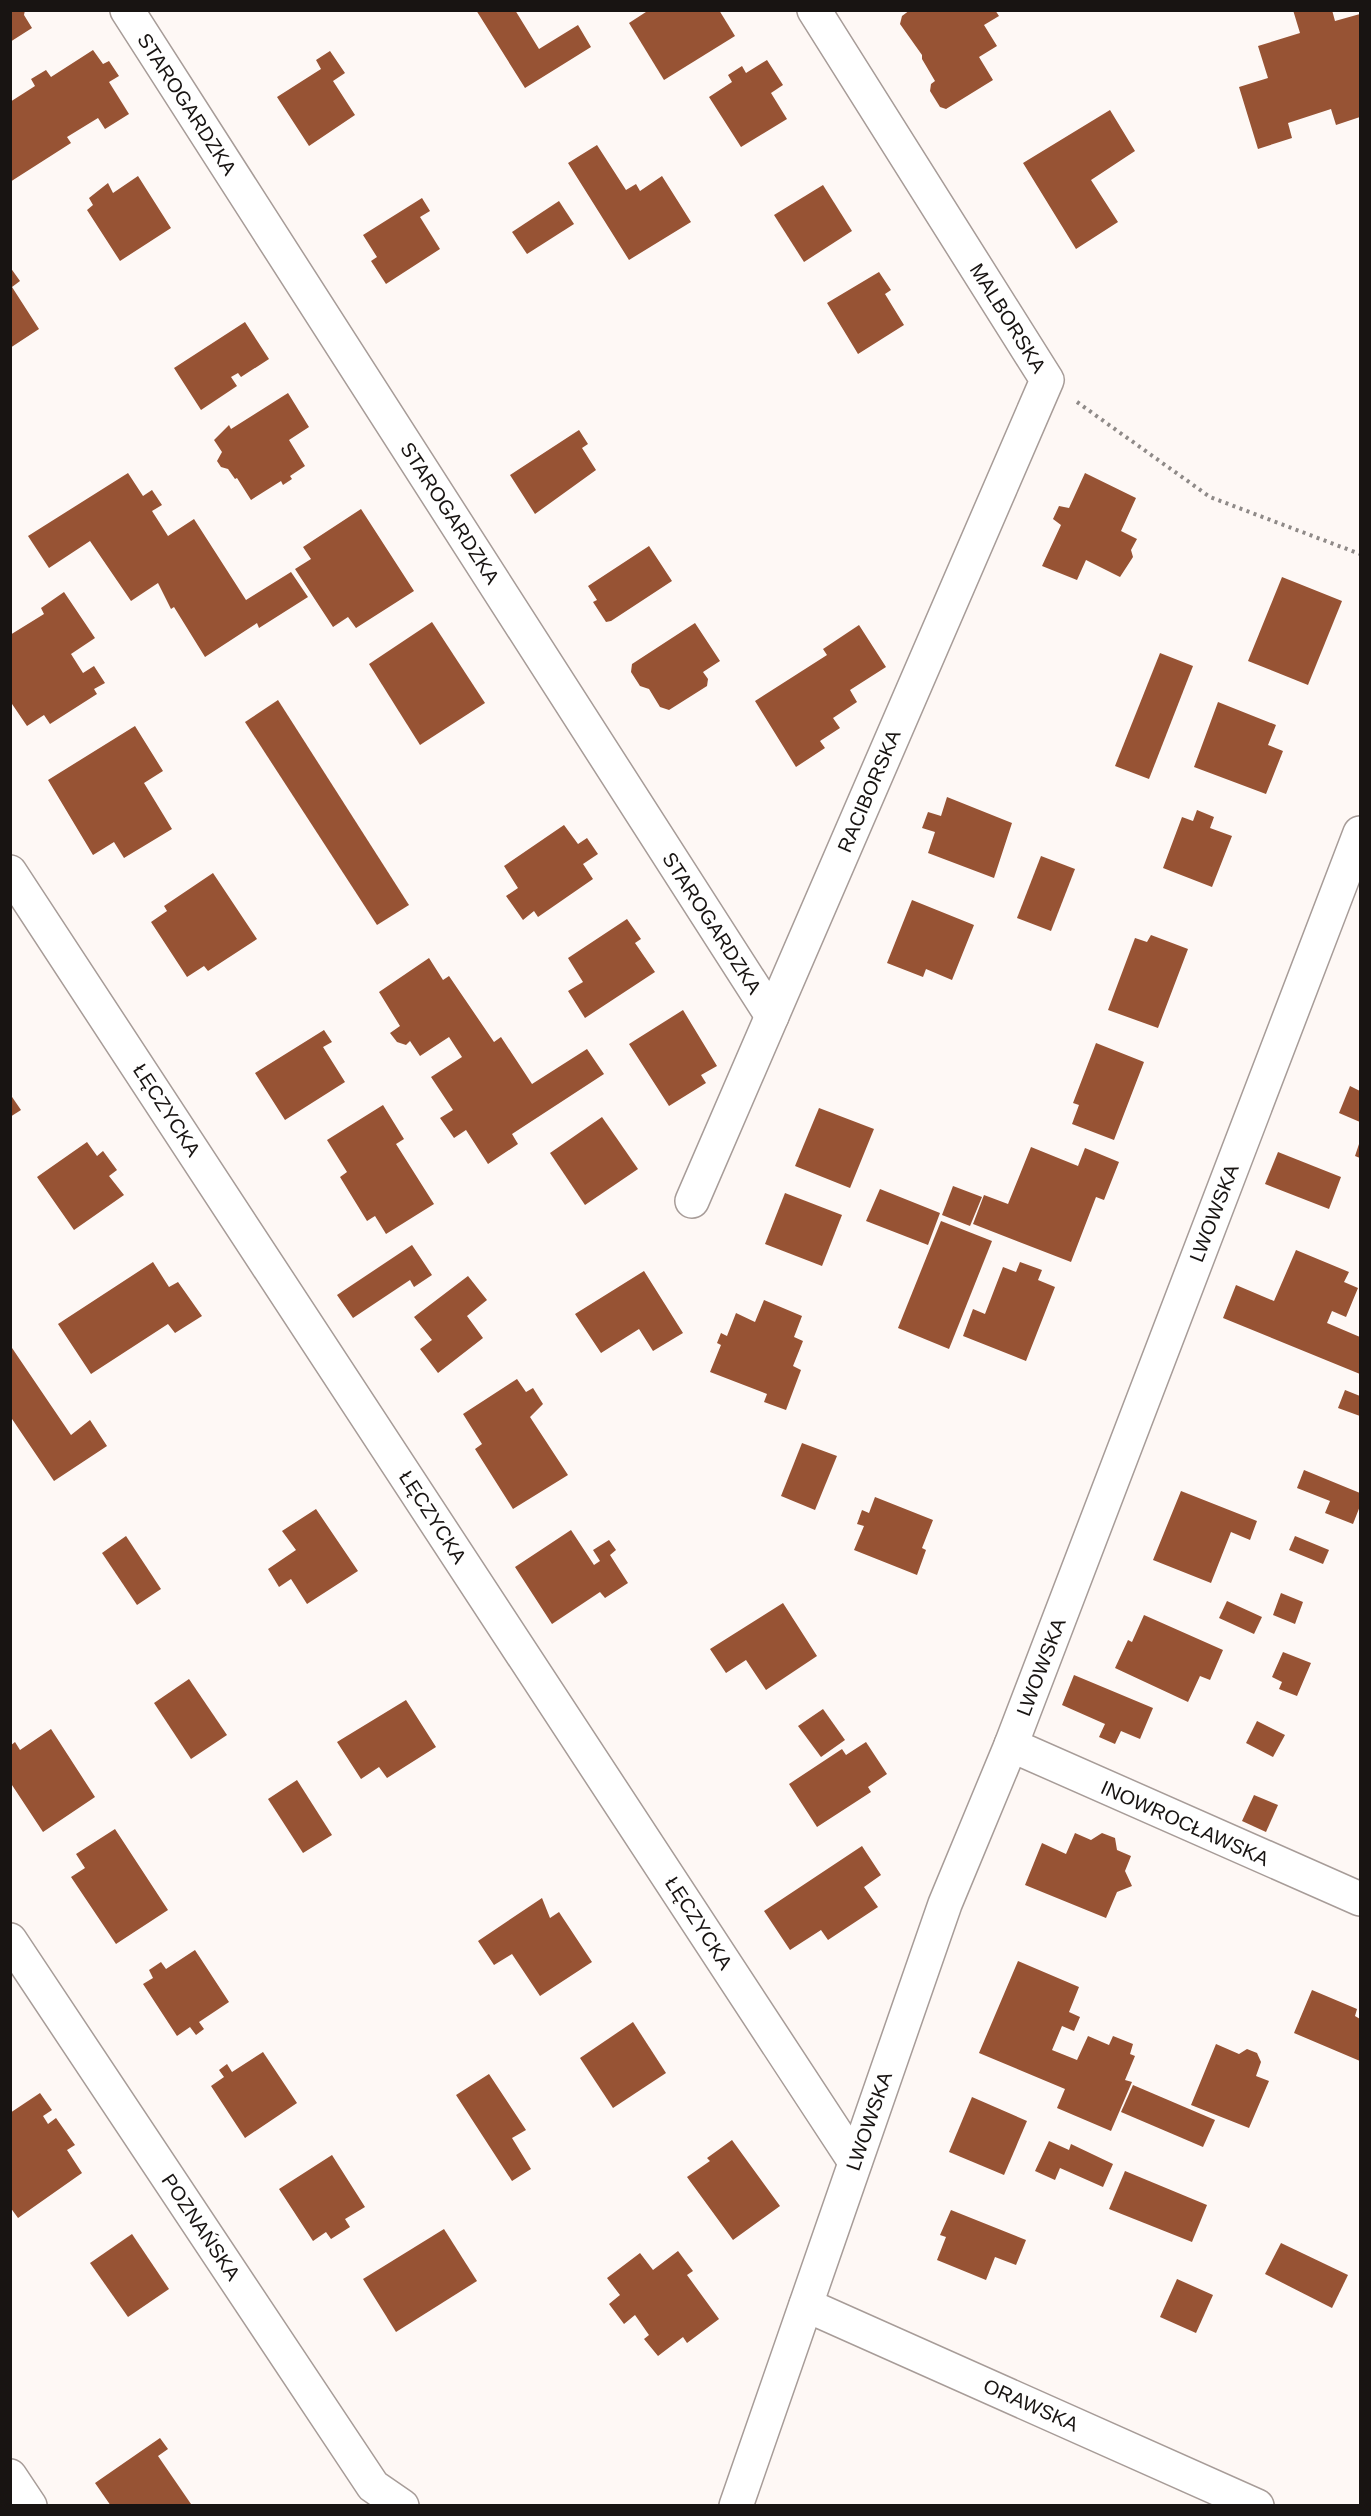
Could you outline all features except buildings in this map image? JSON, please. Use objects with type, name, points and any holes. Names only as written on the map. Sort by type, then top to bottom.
[{"type":"street","name":"STAROGARDZKA","points":[[128,10],[772,1016]]},
{"type":"street","name":"MALBORSKA","points":[[814,10],[1047,380]]},
{"type":"street","name":"RACIBORSKA","points":[[692,1201],[1047,380]]},
{"type":"street","name":"LWOWSKA","points":[[736,2505],[945,1904],[1011,1745],[1360,833]]},
{"type":"street","name":"ŁĘCZYCKA","points":[[10,872],[855,2162]]},
{"type":"street","name":"INOWROCŁAWSKA","points":[[1011,1745],[1360,1899]]},
{"type":"street","name":"POZNAŃSKA","points":[[10,1941],[373,2486],[402,2505]]},
{"type":"street","name":"ORAWSKA","points":[[806,2305],[1257,2505]]},
{"type":"street","points":[[10,2476],[28,2505]]},
{"type":"path","name":"MALBORSKA","points":[[1047,380],[1210,497],[1360,554]]}]
